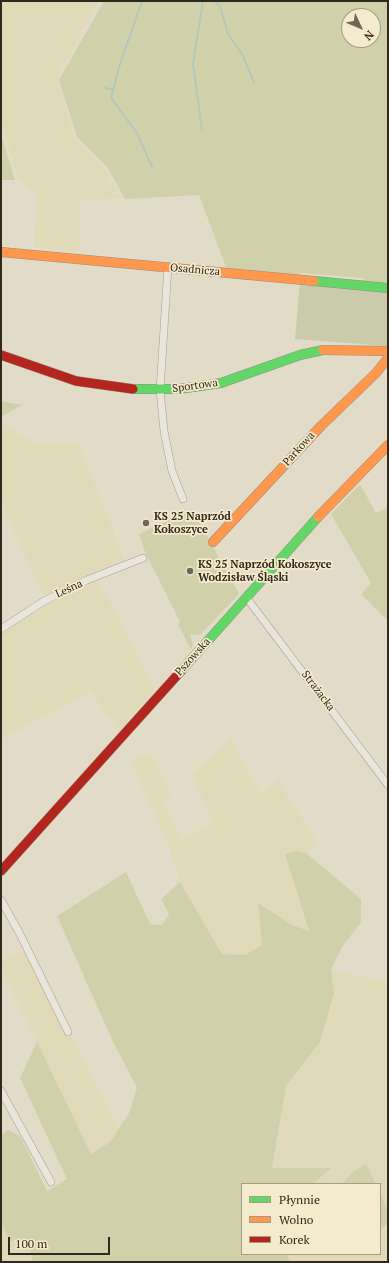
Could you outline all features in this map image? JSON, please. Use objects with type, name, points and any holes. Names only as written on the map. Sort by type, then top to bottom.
[{"type":"street","name":"Osadnicza","points":[[1,252],[388,288]]},
{"type":"street","points":[[168,267],[160,390],[164,431],[172,471],[183,498]]},
{"type":"street","name":"Sportowa","points":[[1,355],[76,381],[118,388],[180,390],[221,383],[253,373],[300,354],[326,349],[388,352]]},
{"type":"street","name":"Parkowa","points":[[213,542],[321,426],[376,374],[388,358]]},
{"type":"street","name":"Pszowska","points":[[1,871],[327,507],[388,445]]},
{"type":"street","name":"Leśna","points":[[1,629],[44,601],[87,580],[143,558]]},
{"type":"street","name":"Strażacka","points":[[246,597],[388,785]]},
{"type":"street","points":[[1,900],[20,934],[68,1032]]},
{"type":"street","points":[[1,1091],[51,1182]]},
{"type":"shaded area","points":[[1,1],[99,1],[57,77],[75,140],[104,169],[121,198],[80,200],[79,252],[33,247],[38,195],[18,177],[1,121]]},
{"type":"shaded area","points":[[1,422],[35,443],[78,442],[125,560],[94,572],[155,689],[119,731],[91,691],[1,740],[1,634],[48,604],[1,504]]},
{"type":"shaded area","points":[[231,739],[261,795],[279,779],[287,797],[319,844],[306,853],[296,851],[285,855],[309,932],[292,925],[258,904],[262,945],[245,955],[222,954],[180,882],[165,837],[130,761],[149,752],[172,795],[162,800],[182,840],[214,823],[192,776]]},
{"type":"shaded area","points":[[27,950],[118,1128],[110,1142],[91,1154],[1,969],[1,961]]},
{"type":"shaded area","points":[[331,970],[388,981],[388,1209],[381,1195],[381,1183],[376,1183],[366,1164],[354,1171],[342,1183],[314,1183],[330,1168],[272,1168],[286,1086],[320,1042],[334,993]]},
{"type":"shaded area","points":[[1,1223],[10,1241],[28,1240],[33,1262],[1,1262]]},
{"type":"shaded area","points":[[388,1224],[388,1262],[289,1261],[287,1255],[381,1255],[381,1229]]},
{"type":"green space","points":[[104,1],[388,1],[388,284],[365,282],[363,278],[301,273],[298,276],[228,272],[199,195],[125,199],[108,168],[77,137],[59,80]]},
{"type":"green space","points":[[1,135],[15,180],[1,180]]},
{"type":"green space","points":[[300,282],[388,291],[388,346],[295,339]]},
{"type":"green space","points":[[1,401],[22,405],[1,417]]},
{"type":"green space","points":[[360,484],[376,513],[388,507],[388,621],[361,594],[371,583],[331,514]]},
{"type":"green space","name":"KS 25 Naprzód Kokoszyce Wodzisław Śląski","points":[[192,509],[239,594],[200,635],[190,634],[193,644],[191,650],[178,624],[180,622],[145,552],[139,534]]},
{"type":"green space","points":[[296,851],[306,853],[361,899],[361,922],[342,947],[331,970],[334,993],[320,1042],[286,1086],[272,1168],[331,1168],[314,1183],[241,1183],[241,1255],[287,1255],[290,1262],[33,1262],[28,1240],[10,1241],[1,1223],[1,1135],[8,1130],[20,1136],[47,1191],[67,1179],[20,1078],[37,1042],[91,1154],[110,1142],[129,1113],[137,1088],[113,1042],[57,916],[126,872],[150,924],[162,925],[169,914],[161,899],[180,882],[222,954],[245,955],[262,945],[258,903],[292,925],[309,931],[285,854]]},
{"type":"green space","points":[[366,1164],[376,1183],[342,1183],[354,1171]]},
{"type":"green space","points":[[381,1195],[388,1209],[388,1224],[381,1229]]},
{"type":"waterway","points":[[142,1],[120,64],[111,98],[137,133],[152,167]]},
{"type":"waterway","points":[[202,130],[193,64],[203,1]]},
{"type":"waterway","points":[[214,1],[220,6],[228,34],[242,54],[254,82]]},
{"type":"waterway","points":[[105,88],[113,90]]},
{"type":"traffic: fast","points":[[314,281],[388,288]]},
{"type":"traffic: fast","points":[[133,389],[179,389],[221,383],[300,355],[323,350]]},
{"type":"traffic: fast","points":[[181,671],[318,517]]},
{"type":"traffic: slow","points":[[1,252],[314,281]]},
{"type":"traffic: slow","points":[[323,350],[388,351]]},
{"type":"traffic: slow","points":[[213,542],[321,426],[376,373],[388,358]]},
{"type":"traffic: slow","points":[[318,517],[388,445]]},
{"type":"traffic: jam","points":[[1,355],[76,381],[133,389]]},
{"type":"traffic: jam","points":[[1,871],[181,671]]},
{"type":"place","name":"KS 25 Naprzód Kokoszyce","points":[[146,523]]},
{"type":"place","name":"KS 25 Naprzód Kokoszyce Wodzisław Śląski","points":[[190,571]]}]
